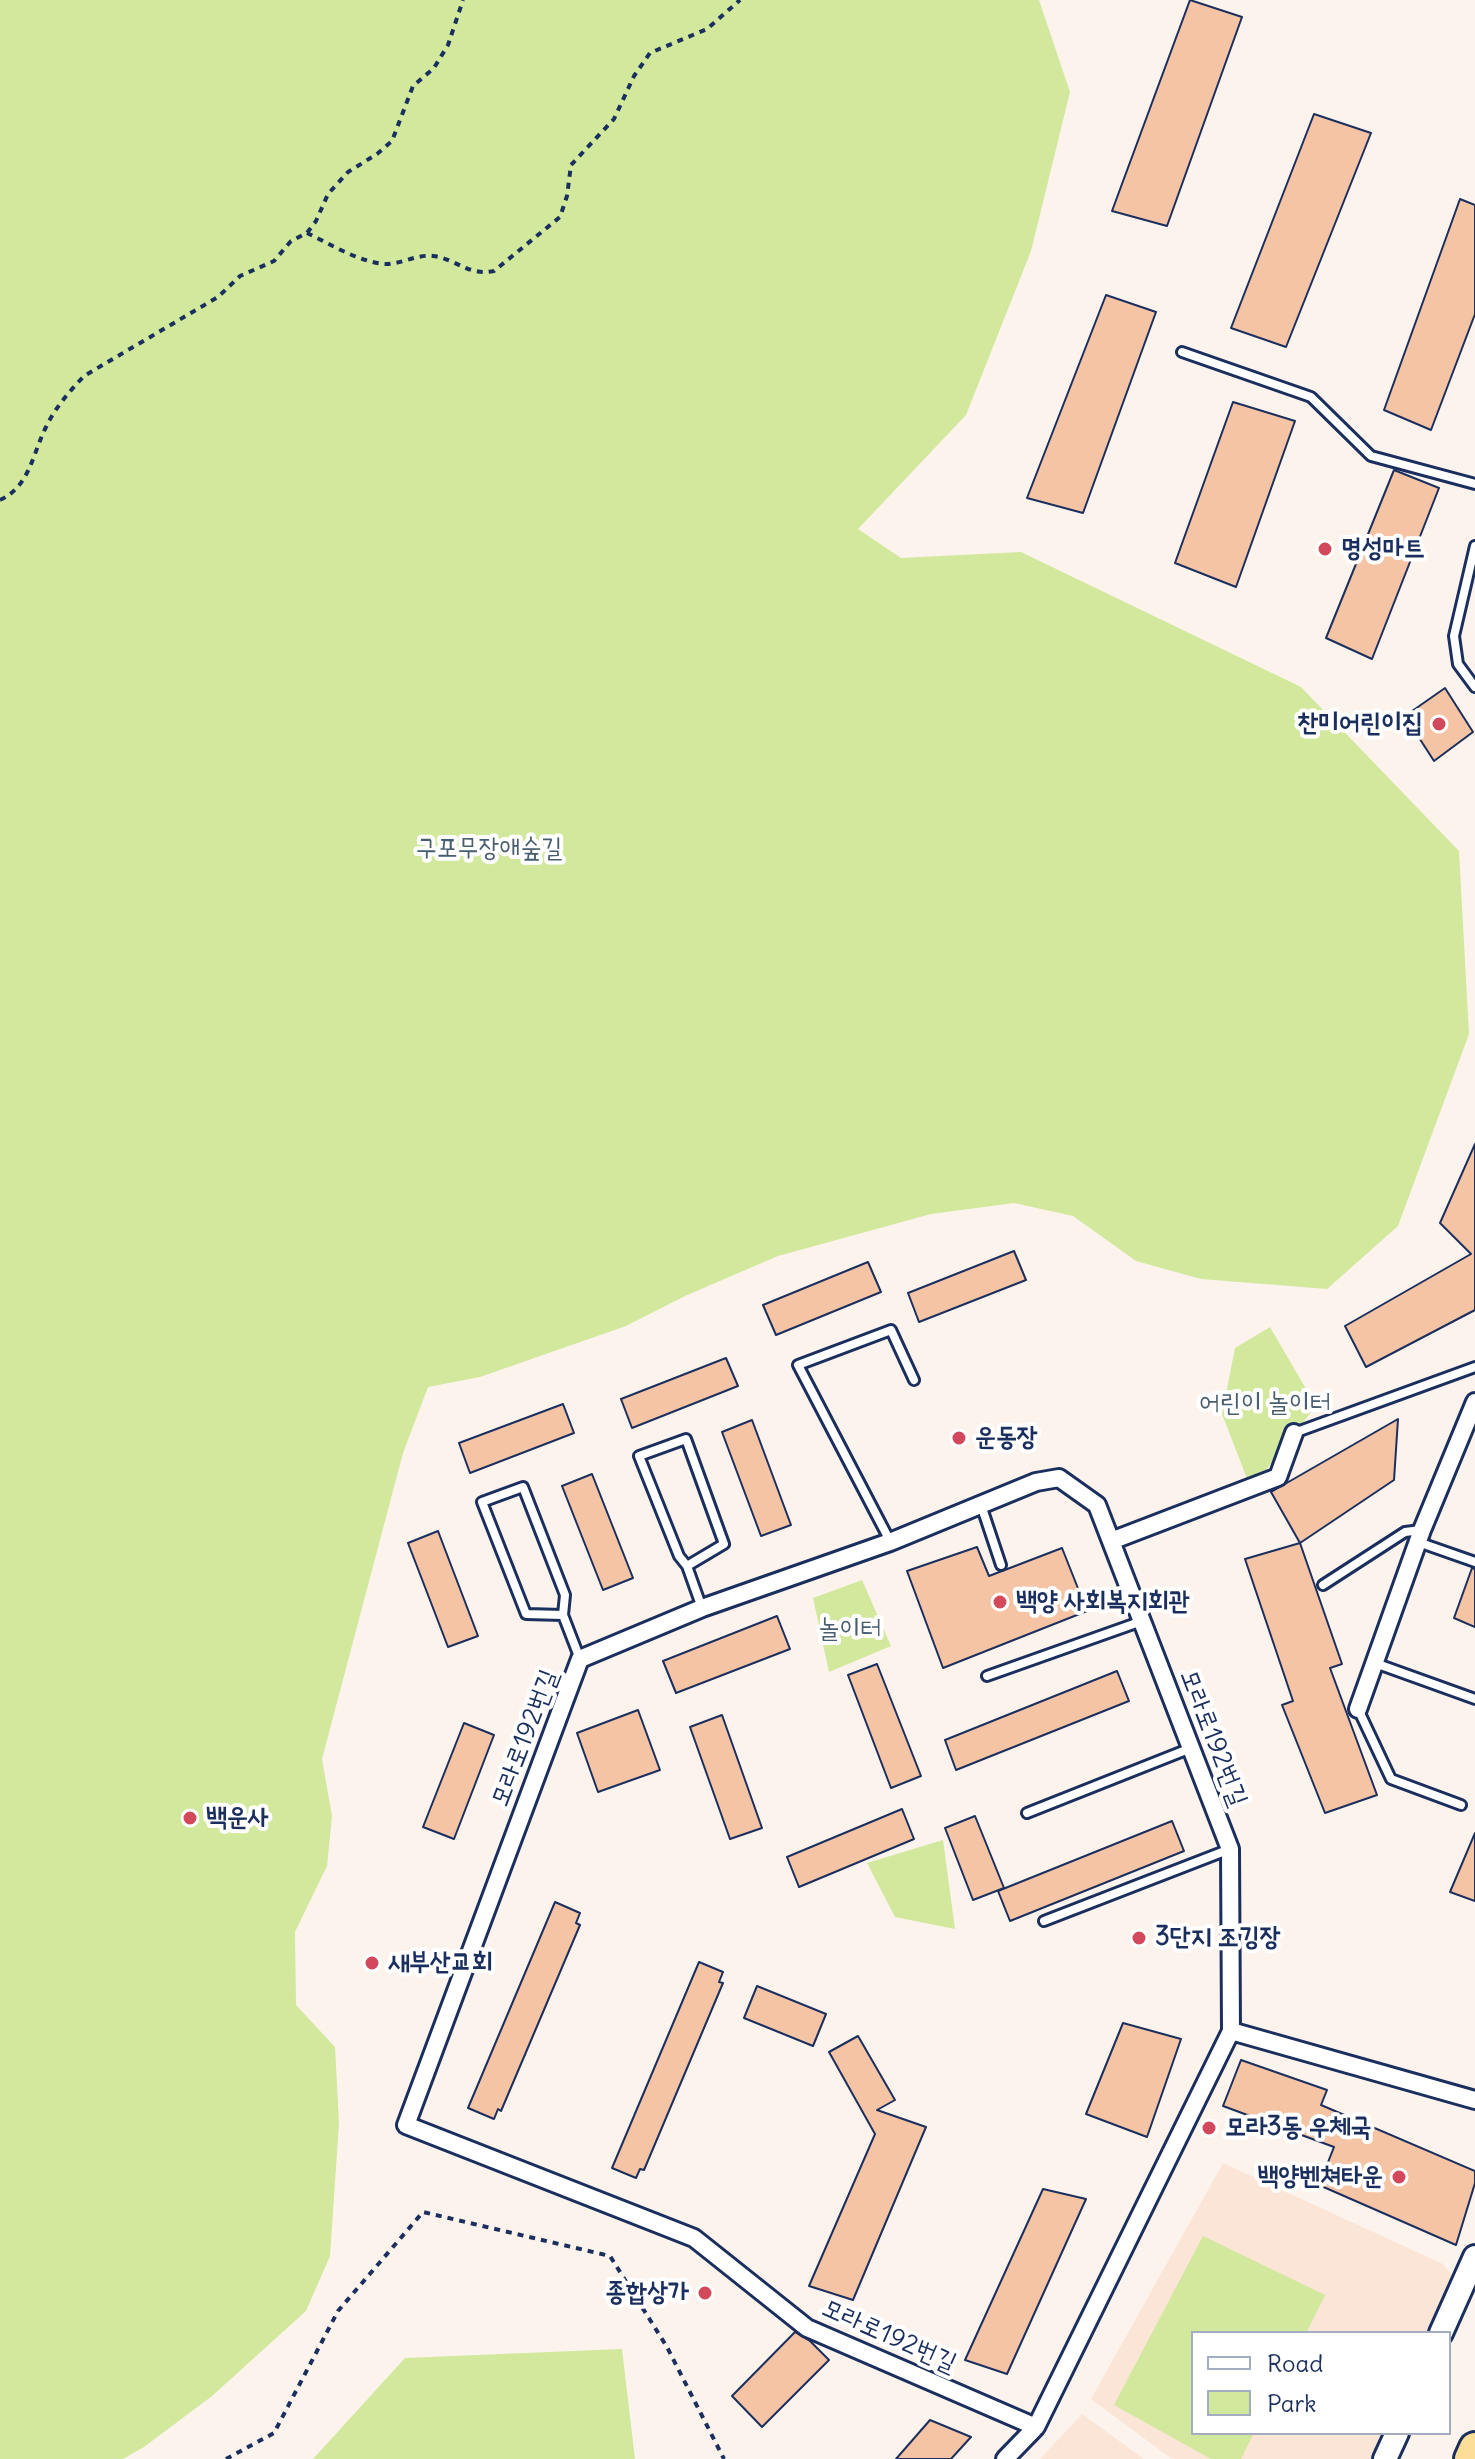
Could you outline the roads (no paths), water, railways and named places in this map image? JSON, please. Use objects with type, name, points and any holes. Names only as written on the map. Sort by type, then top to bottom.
[{"type":"highway","points":[[1470,2459],[1475,2448]]},
{"type":"main road","points":[[1442,2331],[1475,2257]]},
{"type":"main road","points":[[1385,2459],[1396,2435]]},
{"type":"street","points":[[1358,1709],[1420,1536],[1475,1402]]},
{"type":"street","points":[[1111,1541],[1278,1477],[1294,1433]]},
{"type":"street","name":"모라로192번길","points":[[1005,2459],[1036,2427],[1231,2031],[1230,1849],[1097,1505],[1059,1478],[1036,1482],[890,1542],[702,1608],[580,1659],[406,2125],[694,2238],[807,2328],[1036,2427]]},
{"type":"street","points":[[1231,2031],[1475,2100]]},
{"type":"lane","points":[[1182,352],[1311,397],[1371,456],[1475,484]]},
{"type":"lane","points":[[1475,546],[1454,636],[1458,664],[1475,687]]},
{"type":"lane","points":[[890,1542],[798,1365],[891,1330],[914,1380]]},
{"type":"lane","points":[[1294,1433],[1475,1367]]},
{"type":"lane","points":[[687,1566],[724,1544],[686,1439],[639,1456],[702,1608]]},
{"type":"lane","points":[[563,1615],[526,1614],[482,1502],[523,1487],[565,1595],[563,1615],[580,1659]]},
{"type":"lane","points":[[981,1505],[1001,1565]]},
{"type":"lane","points":[[1323,1585],[1405,1532],[1475,1562]]},
{"type":"lane","points":[[987,1676],[1142,1621]]},
{"type":"lane","points":[[1374,1663],[1475,1699]]},
{"type":"lane","points":[[1358,1709],[1391,1779],[1461,1805]]},
{"type":"lane","points":[[1027,1813],[1191,1748]]},
{"type":"lane","points":[[1044,1921],[1230,1849]]},
{"type":"place","name":"명성마트","points":[[1325,549]]},
{"type":"place","name":"찬미어린이집","points":[[1439,724]]},
{"type":"place","name":"운동장","points":[[959,1438]]},
{"type":"place","name":"백양 사회복지회관","points":[[1000,1602]]},
{"type":"place","name":"백운사","points":[[190,1818]]},
{"type":"place","name":"3단지 조깅장","points":[[1139,1938]]},
{"type":"place","name":"새부산교회","points":[[372,1963]]},
{"type":"place","name":"모라3동 우체국","points":[[1209,2128]]},
{"type":"place","name":"백양벤쳐타운","points":[[1399,2177]]},
{"type":"place","name":"종합상가","points":[[705,2293]]},
{"type":"park label","name":"구포무장애숲길","points":[[489,849]]},
{"type":"park label","name":"어린이 놀이터","points":[[1265,1404]]},
{"type":"park label","name":"놀이터","points":[[850,1630]]}]
